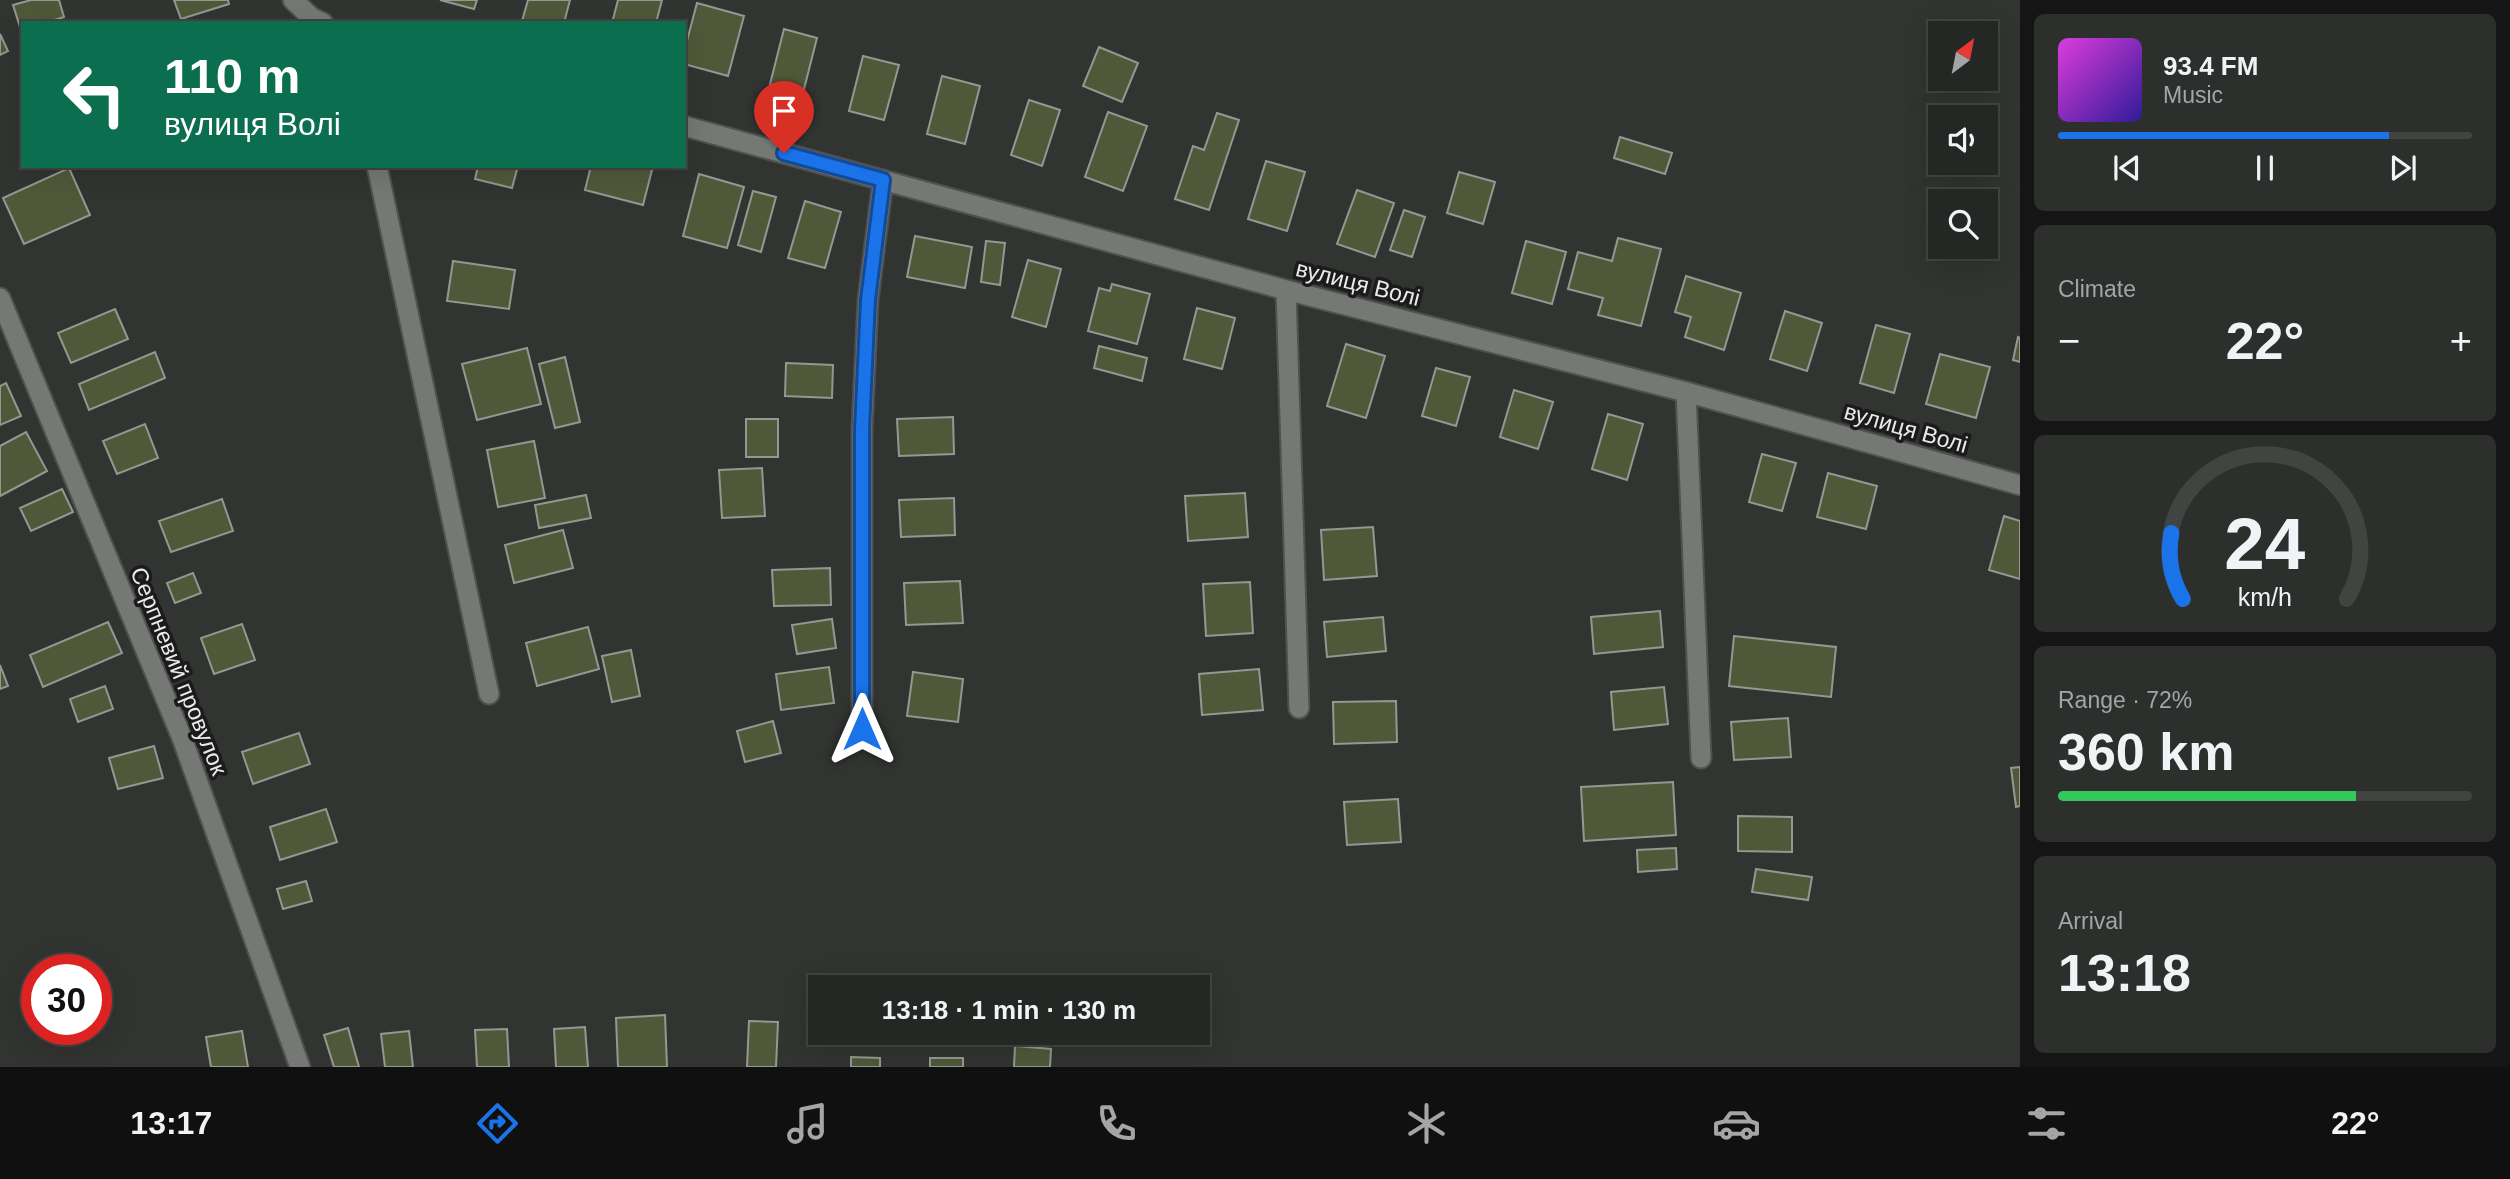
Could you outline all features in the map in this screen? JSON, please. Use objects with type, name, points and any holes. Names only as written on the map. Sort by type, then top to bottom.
[{"type":"street","points":[[293,0],[319,21]]},
{"type":"street","name":"вулиця Волі","points":[[686,127],[1286,290],[1686,393],[2020,485]]},
{"type":"street","points":[[377,168],[489,694]]},
{"type":"street","points":[[862,729],[862,429],[868,300],[883,180]]},
{"type":"street","points":[[1286,290],[1299,708]]},
{"type":"street","name":"Серпневий провулок","points":[[0,298],[182,738],[300,1067]]},
{"type":"street","points":[[1686,393],[1701,758]]},
{"type":"building","points":[[31,0],[59,0],[64,17],[51,21],[21,21],[21,30],[13,5]]},
{"type":"building","points":[[174,0],[228,0],[229,4],[181,19]]},
{"type":"building","points":[[440,0],[477,0],[474,9]]},
{"type":"building","points":[[528,0],[570,0],[565,21],[522,21]]},
{"type":"building","points":[[618,0],[662,0],[657,21],[613,21]]},
{"type":"building","points":[[697,3],[744,16],[728,76],[686,65],[686,44]]},
{"type":"building","points":[[784,29],[817,38],[802,97],[769,88]]},
{"type":"building","points":[[0,34],[8,51],[0,55]]},
{"type":"building","points":[[1099,47],[1138,63],[1122,102],[1083,86]]},
{"type":"building","points":[[863,56],[899,65],[884,120],[849,111]]},
{"type":"building","points":[[942,76],[980,86],[965,144],[927,134]]},
{"type":"building","points":[[1029,100],[1060,110],[1042,166],[1011,155]]},
{"type":"building","points":[[1108,112],[1147,126],[1123,191],[1085,177]]},
{"type":"building","points":[[1217,113],[1239,120],[1209,210],[1175,199],[1193,146],[1204,150]]},
{"type":"building","points":[[1620,137],[1672,153],[1665,174],[1614,158]]},
{"type":"building","points":[[1266,161],[1305,172],[1287,231],[1248,219]]},
{"type":"building","points":[[69,168],[90,215],[24,244],[3,198]]},
{"type":"building","points":[[478,168],[517,168],[512,188],[475,179]]},
{"type":"building","points":[[590,168],[652,168],[643,205],[585,190]]},
{"type":"building","points":[[1459,172],[1495,182],[1483,224],[1447,213]]},
{"type":"building","points":[[699,174],[744,187],[727,248],[683,236]]},
{"type":"building","points":[[1357,190],[1394,203],[1375,257],[1337,244]]},
{"type":"building","points":[[753,191],[776,197],[761,252],[738,245]]},
{"type":"building","points":[[805,201],[841,212],[825,268],[788,258]]},
{"type":"building","points":[[1404,210],[1425,217],[1412,257],[1390,250]]},
{"type":"building","points":[[915,236],[972,247],[965,288],[907,277]]},
{"type":"building","points":[[1618,238],[1661,249],[1641,326],[1598,315],[1603,298],[1568,289],[1578,252],[1612,261]]},
{"type":"building","points":[[986,241],[1005,243],[1000,285],[981,282]]},
{"type":"building","points":[[1526,241],[1566,252],[1552,304],[1512,293]]},
{"type":"building","points":[[1028,260],[1061,269],[1046,327],[1012,317]]},
{"type":"building","points":[[453,261],[515,270],[509,309],[447,301]]},
{"type":"building","points":[[1686,276],[1741,293],[1724,350],[1685,337],[1691,317],[1675,312]]},
{"type":"building","points":[[1112,284],[1150,294],[1137,344],[1088,331],[1099,288],[1110,291]]},
{"type":"building","points":[[1197,308],[1235,318],[1222,369],[1184,359]]},
{"type":"building","points":[[115,309],[128,339],[71,363],[58,333]]},
{"type":"building","points":[[1785,311],[1822,323],[1807,371],[1770,359]]},
{"type":"building","points":[[1876,325],[1910,334],[1894,393],[1860,383]]},
{"type":"building","points":[[2018,337],[2020,338],[2020,362],[2013,360]]},
{"type":"building","points":[[1346,344],[1385,356],[1366,418],[1327,406]]},
{"type":"building","points":[[1099,346],[1147,358],[1142,381],[1094,368]]},
{"type":"building","points":[[527,348],[541,404],[477,420],[462,364]]},
{"type":"building","points":[[155,352],[165,378],[89,410],[79,384]]},
{"type":"building","points":[[1940,354],[1990,367],[1976,418],[1926,404]]},
{"type":"building","points":[[565,357],[580,422],[555,428],[539,364]]},
{"type":"building","points":[[786,363],[833,365],[832,398],[785,396]]},
{"type":"building","points":[[1436,368],[1470,377],[1456,426],[1422,416]]},
{"type":"building","points":[[6,383],[21,416],[0,425],[0,386]]},
{"type":"building","points":[[1514,390],[1553,402],[1538,449],[1500,437]]},
{"type":"building","points":[[1608,414],[1643,424],[1627,480],[1592,469]]},
{"type":"building","points":[[953,417],[954,454],[899,456],[897,419]]},
{"type":"building","points":[[746,419],[778,419],[778,457],[746,457]]},
{"type":"building","points":[[145,424],[158,458],[117,474],[103,441]]},
{"type":"building","points":[[26,432],[47,471],[0,496],[0,446]]},
{"type":"building","points":[[534,441],[545,498],[498,507],[487,450]]},
{"type":"building","points":[[1762,454],[1796,463],[1782,511],[1749,502]]},
{"type":"building","points":[[762,468],[765,516],[722,518],[719,470]]},
{"type":"building","points":[[1828,473],[1877,486],[1866,529],[1817,517]]},
{"type":"building","points":[[62,489],[73,512],[31,531],[20,508]]},
{"type":"building","points":[[1245,493],[1248,537],[1188,541],[1185,496]]},
{"type":"building","points":[[586,495],[591,518],[539,528],[535,505]]},
{"type":"building","points":[[954,498],[955,535],[901,537],[899,500]]},
{"type":"building","points":[[222,499],[233,531],[171,552],[159,521]]},
{"type":"building","points":[[2004,516],[2020,521],[2020,579],[1989,570]]},
{"type":"building","points":[[1373,527],[1377,576],[1324,580],[1321,530]]},
{"type":"building","points":[[563,530],[573,568],[514,583],[505,545]]},
{"type":"building","points":[[830,568],[831,605],[774,606],[772,570]]},
{"type":"building","points":[[193,573],[201,593],[175,603],[167,583]]},
{"type":"building","points":[[960,581],[963,623],[906,625],[904,583]]},
{"type":"building","points":[[1250,582],[1253,633],[1206,636],[1203,584]]},
{"type":"building","points":[[1660,611],[1663,647],[1594,654],[1591,617]]},
{"type":"building","points":[[1383,617],[1386,651],[1327,657],[1324,622]]},
{"type":"building","points":[[832,619],[836,648],[797,654],[792,625]]},
{"type":"building","points":[[108,622],[122,653],[43,687],[30,655]]},
{"type":"building","points":[[242,624],[255,660],[214,674],[201,638]]},
{"type":"building","points":[[588,627],[599,669],[537,686],[526,643]]},
{"type":"building","points":[[1734,636],[1836,647],[1831,697],[1729,686]]},
{"type":"building","points":[[631,650],[640,696],[612,702],[602,656]]},
{"type":"building","points":[[0,665],[8,686],[0,689]]},
{"type":"building","points":[[829,667],[834,703],[781,710],[776,674]]},
{"type":"building","points":[[1259,669],[1263,710],[1202,715],[1199,674]]},
{"type":"building","points":[[913,672],[963,679],[958,722],[907,716]]},
{"type":"building","points":[[105,686],[113,709],[78,722],[70,699]]},
{"type":"building","points":[[1664,687],[1668,724],[1614,730],[1611,692]]},
{"type":"building","points":[[1396,701],[1397,742],[1334,744],[1333,702]]},
{"type":"building","points":[[1788,718],[1791,757],[1734,760],[1731,722]]},
{"type":"building","points":[[773,721],[781,753],[745,762],[737,731]]},
{"type":"building","points":[[299,733],[310,764],[253,784],[242,752]]},
{"type":"building","points":[[154,746],[163,778],[118,789],[109,758]]},
{"type":"building","points":[[2020,767],[2020,806],[2016,807],[2011,768]]},
{"type":"building","points":[[1673,782],[1676,835],[1584,841],[1581,787]]},
{"type":"building","points":[[1398,799],[1401,842],[1347,845],[1344,802]]},
{"type":"building","points":[[326,809],[337,842],[280,860],[270,827]]},
{"type":"building","points":[[1738,816],[1792,817],[1792,852],[1738,851]]},
{"type":"building","points":[[1676,848],[1677,869],[1638,872],[1637,850]]},
{"type":"building","points":[[1756,869],[1812,877],[1808,900],[1752,892]]},
{"type":"building","points":[[306,881],[312,901],[283,909],[277,889]]},
{"type":"building","points":[[665,1015],[667,1067],[618,1067],[616,1018]]},
{"type":"building","points":[[749,1021],[778,1022],[776,1067],[747,1067]]},
{"type":"building","points":[[585,1027],[588,1067],[556,1067],[554,1029]]},
{"type":"building","points":[[348,1028],[359,1067],[334,1067],[324,1035]]},
{"type":"building","points":[[507,1029],[509,1067],[477,1067],[475,1030]]},
{"type":"building","points":[[242,1031],[248,1067],[211,1067],[206,1037]]},
{"type":"building","points":[[409,1031],[413,1067],[385,1067],[381,1034]]},
{"type":"building","points":[[1015,1046],[1051,1049],[1050,1067],[1014,1067]]},
{"type":"building","points":[[851,1057],[880,1058],[880,1067],[851,1067]]},
{"type":"building","points":[[930,1058],[963,1058],[963,1067],[930,1067]]},
{"type":"route","points":[[784,153],[883,180],[868,300],[862,429],[862,729]]}]
